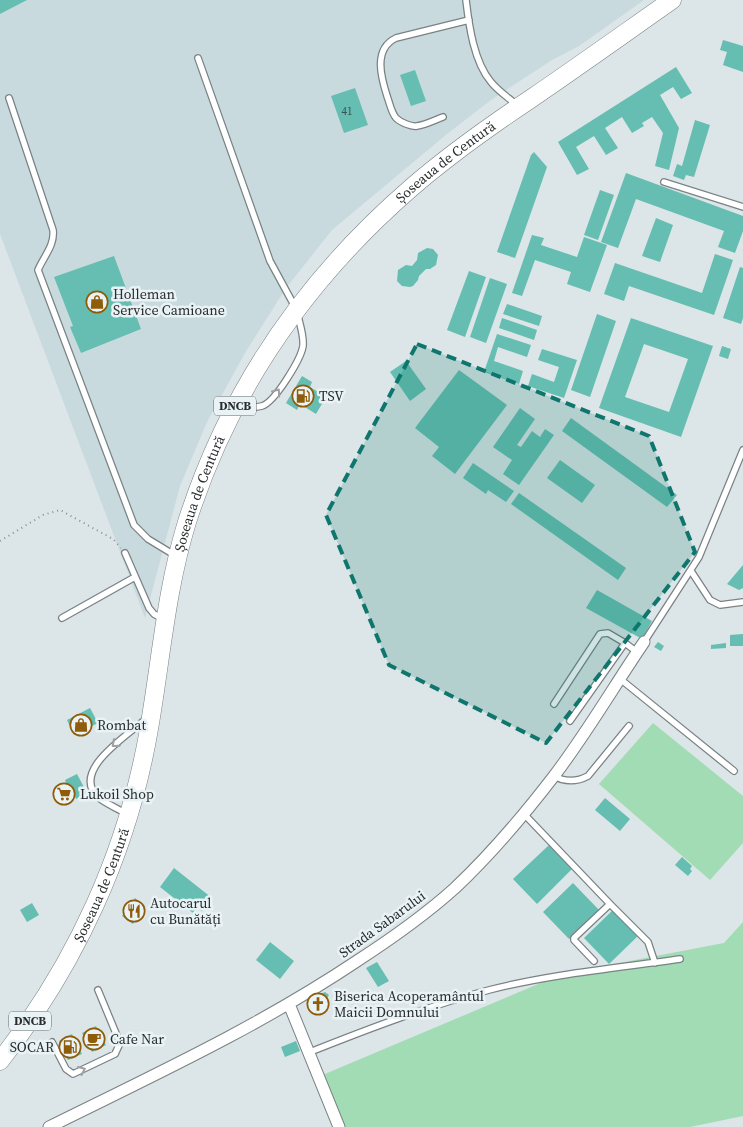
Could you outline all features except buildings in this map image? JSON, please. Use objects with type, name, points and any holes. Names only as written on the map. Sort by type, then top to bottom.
[{"type":"main road","name":"Șoseaua de Centură","points":[[0,1061],[31,1020],[57,978],[79,939],[102,888],[129,815],[143,761],[152,713],[164,620],[178,557],[199,488],[217,443],[234,408],[272,344],[296,309],[336,260],[382,214],[451,155],[672,0]]},
{"type":"street","name":"Strada Sabarului","points":[[49,1127],[290,1004],[418,918],[455,888],[524,814],[554,776],[644,642]]},
{"type":"street","points":[[290,1004],[338,1127]]},
{"type":"lane","points":[[466,0],[476,52],[483,72],[492,84],[519,106]]},
{"type":"lane","points":[[443,117],[417,126],[397,120],[392,112],[381,78],[380,62],[382,52],[388,42],[396,38],[469,20]]},
{"type":"lane","points":[[198,58],[270,260],[296,309],[303,338],[299,357],[270,402],[262,406],[234,408]]},
{"type":"lane","points":[[9,98],[53,230],[54,238],[38,270],[134,526],[148,539],[178,557]]},
{"type":"lane","points":[[664,182],[743,207]]},
{"type":"lane","points":[[644,642],[699,557],[743,450]]},
{"type":"lane","points":[[125,553],[149,608],[154,614],[164,620]]},
{"type":"lane","points":[[691,571],[710,600],[720,605],[743,602]]},
{"type":"lane","points":[[62,618],[135,577]]},
{"type":"lane","points":[[554,704],[600,634],[608,633],[638,652]]},
{"type":"lane","points":[[570,721],[624,643]]},
{"type":"lane","points":[[619,678],[734,771]]},
{"type":"lane","points":[[129,815],[98,797],[92,789],[91,773],[97,762],[111,747],[152,713]]},
{"type":"lane","points":[[554,776],[563,781],[583,779],[588,776],[629,726]]},
{"type":"lane","points":[[524,814],[577,871],[648,942],[655,963]]},
{"type":"lane","points":[[594,961],[574,938],[610,904]]},
{"type":"lane","points":[[310,1052],[365,1030],[435,1006],[490,990],[568,975],[680,959]]},
{"type":"lane","points":[[52,1042],[66,1069],[73,1074],[115,1054],[120,1043],[98,990]]},
{"type":"path","points":[[0,541],[43,514],[60,510],[113,540],[125,553]]},
{"type":"highlighted area","points":[[417,344],[649,436],[695,552],[546,743],[389,665],[326,515]]},
{"type":"shaded area","points":[[0,0],[644,0],[579,46],[552,60],[491,100],[447,134],[332,230],[286,288],[245,353],[207,422],[180,486],[145,618],[0,234]]},
{"type":"green space","points":[[653,723],[743,796],[743,843],[710,880],[599,784]]},
{"type":"green space","points":[[743,922],[743,1116],[690,1127],[333,1127],[313,1079],[562,974],[724,943]]},
{"type":"place","name":"Holleman Service Camioane","points":[[97,302]]},
{"type":"place","name":"TSV","points":[[303,396]]},
{"type":"place","name":"Rombat","points":[[81,725]]},
{"type":"place","name":"Lukoil Shop","points":[[64,794]]},
{"type":"place","name":"Autocarul cu Bunătăți","points":[[134,911]]},
{"type":"place","name":"Biserica Acoperamântul Maicii Domnului","points":[[318,1004]]},
{"type":"place","name":"Cafe Nar","points":[[94,1039]]},
{"type":"place","name":"SOCAR","points":[[70,1047]]}]
